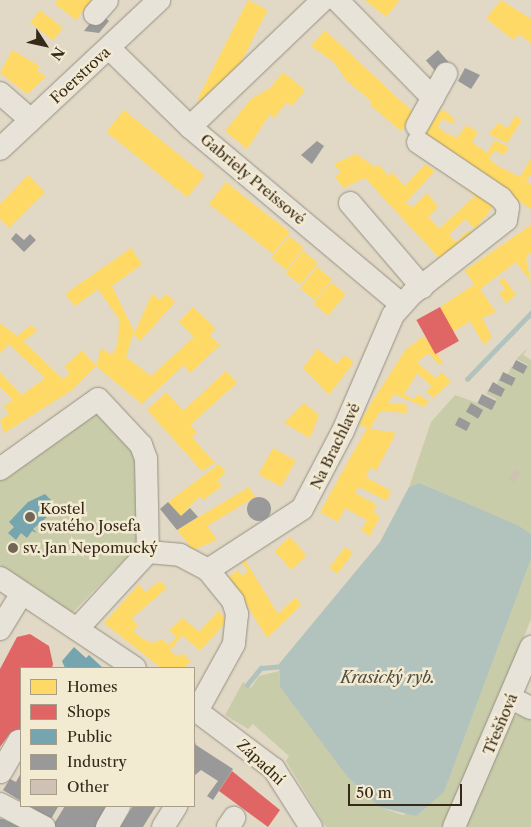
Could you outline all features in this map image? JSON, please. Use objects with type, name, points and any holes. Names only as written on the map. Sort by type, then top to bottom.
[{"type":"street","name":"Foerstrova","points":[[0,149],[110,48],[159,0]]},
{"type":"street","points":[[190,127],[323,0]]},
{"type":"street","points":[[337,0],[433,98],[446,74]]},
{"type":"street","name":"Gabriely Preissové","points":[[110,48],[190,127],[401,304]]},
{"type":"street","points":[[0,93],[31,120]]},
{"type":"street","name":"Na Brachlavě","points":[[208,570],[302,509],[401,304],[503,224],[508,212],[501,198],[418,134],[433,98]]},
{"type":"street","points":[[350,203],[422,287]]},
{"type":"street","points":[[0,469],[91,401],[105,401],[133,432],[146,460],[148,552],[77,629]]},
{"type":"street","name":"Západní","points":[[148,552],[180,555],[208,570],[233,601],[238,629],[219,678],[195,710],[274,770],[311,827]]},
{"type":"street","points":[[0,578],[134,667]]},
{"type":"street","points":[[0,629],[22,593]]},
{"type":"street","name":"Třešňová","points":[[454,827],[511,698],[531,647]]},
{"type":"street","points":[[511,698],[531,708]]},
{"type":"street","points":[[0,804],[44,827]]},
{"type":"street","points":[[107,827],[118,807]]},
{"type":"green space","points":[[528,348],[523,355],[531,360],[531,534],[421,483],[409,487],[431,422],[455,395],[491,408],[496,399],[486,394],[488,390],[500,396],[504,388],[497,384],[499,379],[512,386],[515,377],[508,374],[511,367],[524,373],[528,365],[516,359]]},
{"type":"green space","points":[[100,409],[134,442],[140,544],[71,614],[0,565],[0,474]]},
{"type":"green space","points":[[531,559],[531,619],[457,806],[442,827],[326,827],[286,761],[289,756],[253,724],[248,729],[225,715],[243,682],[251,688],[259,676],[279,671],[280,687],[379,807],[403,815],[444,791]]},
{"type":"green space","points":[[519,714],[531,718],[531,827],[468,827],[466,824],[510,720]]},
{"type":"water","name":"Krasický ryb.","points":[[420,483],[519,526],[531,534],[531,559],[444,792],[416,816],[379,807],[346,775],[280,687],[279,664],[380,542],[409,487]]},
{"type":"building: Homes","points":[[57,0],[99,0],[96,4],[91,1],[76,20],[55,4]]},
{"type":"building: Homes","points":[[248,0],[268,10],[217,110],[197,100]]},
{"type":"building: Homes","points":[[365,0],[398,0],[399,1],[386,17]]},
{"type":"building: Homes","points":[[501,0],[531,19],[531,43],[519,34],[513,40],[486,18]]},
{"type":"building: Homes","points":[[40,10],[63,28],[53,40],[30,23]]},
{"type":"building: Homes","points":[[325,30],[415,114],[401,131],[370,105],[372,102],[346,80],[334,62],[311,46]]},
{"type":"building: Homes","points":[[12,50],[40,66],[37,70],[46,77],[27,94],[0,73]]},
{"type":"building: Homes","points":[[283,72],[305,90],[292,106],[287,102],[274,118],[270,114],[247,149],[225,131],[251,99],[270,88]]},
{"type":"building: Homes","points":[[442,109],[455,119],[452,124],[443,118],[438,127],[446,133],[457,138],[466,125],[478,132],[472,142],[487,153],[495,140],[509,147],[504,155],[495,150],[489,159],[498,166],[520,177],[531,158],[531,175],[525,181],[531,184],[531,209],[421,139]]},
{"type":"building: Homes","points":[[124,110],[205,175],[187,197],[106,132]]},
{"type":"building: Homes","points":[[515,116],[522,120],[507,143],[489,134],[498,123],[508,128]]},
{"type":"building: Homes","points":[[356,154],[375,167],[379,165],[389,176],[392,172],[405,186],[425,164],[435,171],[405,203],[413,207],[427,193],[438,207],[428,217],[439,229],[475,196],[466,189],[472,182],[497,202],[475,229],[465,219],[449,235],[456,242],[469,230],[472,233],[442,261],[365,178],[343,188],[335,176],[341,173],[334,164]]},
{"type":"building: Homes","points":[[28,175],[45,192],[9,228],[0,219],[0,204]]},
{"type":"building: Homes","points":[[226,182],[290,232],[273,254],[209,204]]},
{"type":"building: Homes","points":[[531,225],[531,255],[529,252],[526,259],[531,282],[516,262],[480,289],[496,312],[482,318],[492,337],[484,345],[470,321],[453,332],[440,307],[475,284],[464,271]]},
{"type":"building: Homes","points":[[289,236],[304,248],[286,270],[271,258]]},
{"type":"building: Homes","points":[[131,248],[142,264],[112,286],[134,331],[126,357],[151,376],[194,337],[179,322],[193,307],[215,328],[210,336],[220,345],[190,373],[184,365],[142,404],[96,366],[101,348],[112,355],[118,344],[119,319],[98,289],[75,306],[65,294]]},
{"type":"building: Homes","points":[[303,251],[318,263],[300,285],[285,273]]},
{"type":"building: Homes","points":[[317,267],[332,279],[315,300],[300,288]]},
{"type":"building: Homes","points":[[504,278],[516,295],[506,303],[499,293],[505,289],[499,281]]},
{"type":"building: Homes","points":[[331,282],[346,294],[328,316],[313,304]]},
{"type":"building: Homes","points":[[152,294],[160,300],[166,294],[175,302],[140,341],[134,334]]},
{"type":"building: Homes","points":[[0,323],[17,336],[31,325],[37,331],[23,341],[63,379],[70,373],[64,367],[82,350],[96,366],[72,390],[4,433],[0,420],[9,414],[4,406],[13,400],[0,387],[0,372],[22,395],[45,378],[9,344],[0,353]]},
{"type":"building: Homes","points":[[424,336],[443,362],[439,365],[429,353],[417,362],[435,378],[442,372],[451,382],[433,398],[426,392],[431,386],[417,373],[404,395],[415,399],[417,394],[429,401],[424,407],[394,394],[388,404],[406,404],[407,413],[380,411],[370,429],[396,433],[376,471],[371,467],[366,477],[391,491],[387,501],[359,487],[355,493],[377,505],[373,512],[380,516],[370,536],[361,531],[367,520],[345,508],[338,522],[320,512],[367,428],[359,424],[370,405],[406,349]]},
{"type":"building: Homes","points":[[317,349],[337,364],[344,355],[354,362],[329,395],[303,368]]},
{"type":"building: Homes","points":[[226,371],[237,383],[190,425],[197,432],[192,437],[215,463],[202,471],[147,410],[166,392],[183,411]]},
{"type":"building: Homes","points":[[304,403],[319,415],[310,438],[284,423]]},
{"type":"building: Homes","points":[[273,448],[296,461],[281,487],[258,474]]},
{"type":"building: Homes","points":[[219,464],[226,473],[217,480],[222,486],[203,500],[200,496],[181,516],[168,502]]},
{"type":"building: Homes","points":[[249,487],[255,497],[207,526],[217,540],[193,550],[177,530]]},
{"type":"building: Homes","points":[[290,537],[307,556],[291,570],[274,551]]},
{"type":"building: Homes","points":[[345,547],[353,553],[337,574],[329,568]]},
{"type":"building: Homes","points":[[245,560],[278,614],[296,597],[301,605],[267,638],[229,576],[238,570],[242,576],[248,571],[242,562]]},
{"type":"building: Homes","points":[[160,581],[167,588],[132,618],[138,626],[133,631],[143,639],[153,643],[162,639],[169,645],[176,637],[169,630],[183,618],[199,632],[219,610],[226,622],[200,651],[182,635],[170,651],[178,657],[182,653],[191,661],[185,667],[160,667],[104,623],[139,584],[145,592]]},
{"type":"building: Shops","points":[[440,307],[459,341],[435,354],[416,320]]},
{"type":"building: Shops","points":[[30,634],[49,646],[53,664],[52,667],[20,667],[20,737],[11,732],[0,747],[0,669],[17,637]]},
{"type":"building: Shops","points":[[232,771],[280,810],[268,827],[219,791]]},
{"type":"building: Public","name":"Kostel svatého Josefa","points":[[45,494],[52,501],[46,518],[33,529],[37,533],[32,531],[27,538],[21,533],[16,540],[8,533],[14,527],[9,522],[28,502]]},
{"type":"building: Public","points":[[74,647],[86,658],[89,655],[102,667],[65,667],[62,661]]},
{"type":"building: Industry","points":[[103,16],[109,21],[99,33],[84,31],[94,18]]},
{"type":"building: Industry","points":[[438,50],[451,65],[439,76],[426,60]]},
{"type":"building: Industry","points":[[465,68],[480,75],[471,89],[458,81]]},
{"type":"building: Industry","points":[[317,141],[324,146],[312,164],[301,155]]},
{"type":"building: Industry","points":[[16,233],[24,240],[30,234],[36,240],[24,252],[11,239]]},
{"type":"building: Industry","points":[[516,360],[528,366],[523,374],[512,368]]},
{"type":"building: Industry","points":[[503,372],[516,378],[512,386],[499,380]]},
{"type":"building: Industry","points":[[493,382],[505,389],[501,397],[488,391]]},
{"type":"building: Industry","points":[[482,394],[496,401],[492,410],[477,403]]},
{"type":"building: Industry","points":[[471,403],[483,410],[478,419],[466,412]]},
{"type":"building: Industry","points":[[459,417],[471,423],[466,431],[455,425]]},
{"type":"building: Industry","points":[[259,497],[264,498],[270,504],[270,514],[264,520],[259,521],[254,520],[248,514],[247,509],[248,504],[254,498]]},
{"type":"building: Industry","points":[[168,502],[181,516],[190,508],[198,517],[177,530],[160,509]]},
{"type":"building: Industry","points":[[195,742],[196,745],[233,769],[213,800],[207,796],[218,781],[201,770],[195,775]]},
{"type":"building: Industry","points":[[20,775],[20,800],[3,790],[10,779],[16,782]]},
{"type":"building: Industry","points":[[31,807],[58,807],[51,819]]},
{"type":"building: Industry","points":[[64,807],[109,807],[99,827],[52,827]]},
{"type":"building: Industry","points":[[132,807],[155,807],[143,827],[120,827]]},
{"type":"building: Industry","points":[[0,819],[3,819],[19,827],[0,827]]},
{"type":"building: Other","points":[[514,469],[520,472],[515,483],[509,480]]},
{"type":"waterway","points":[[467,379],[531,313]]},
{"type":"waterway","points":[[247,685],[261,668],[284,666]]},
{"type":"place","name":"Kostel svatého Josefa","points":[[30,517]]},
{"type":"place","name":"sv. Jan Nepomucký","points":[[13,548]]}]
